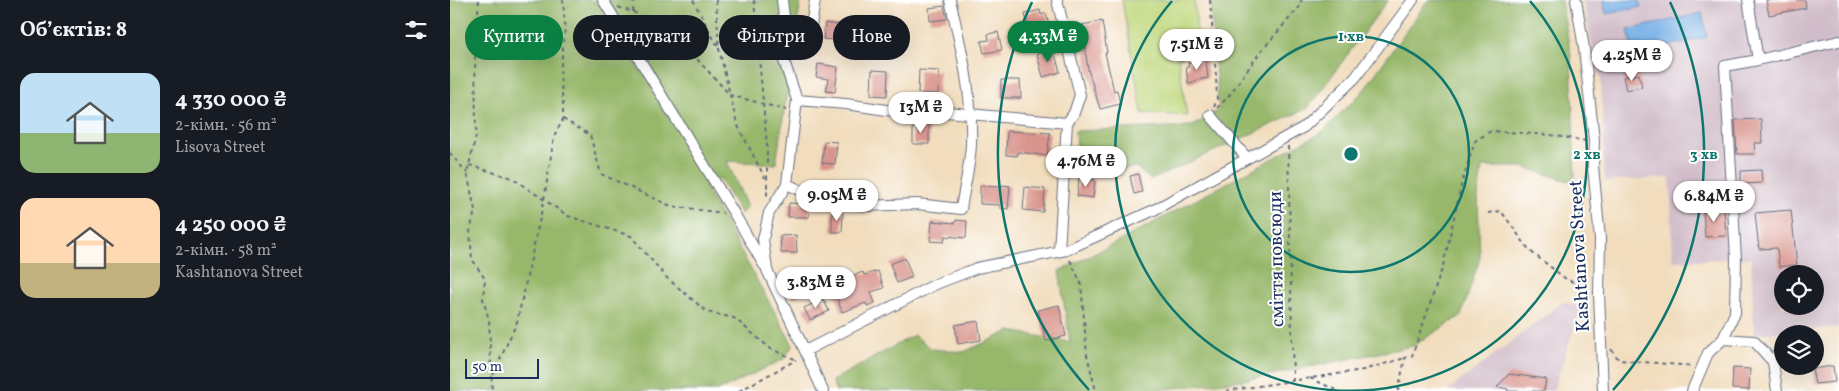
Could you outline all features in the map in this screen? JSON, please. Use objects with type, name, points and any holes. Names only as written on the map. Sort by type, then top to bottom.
[{"type":"street","points":[[782,0],[784,15]]},
{"type":"street","points":[[813,15],[815,0]]},
{"type":"street","points":[[787,184],[808,194],[865,206],[918,204],[961,209],[971,144],[969,114],[958,34],[950,0]]},
{"type":"street","points":[[1057,0],[1080,95],[1074,113],[1067,123],[1063,251]]},
{"type":"street","points":[[805,351],[936,284],[976,268],[1063,251],[1154,210],[1304,127],[1355,78],[1413,0]]},
{"type":"street","name":"Kashtanova Street","points":[[1576,0],[1584,48],[1594,140],[1593,166],[1600,239],[1599,294],[1604,391]]},
{"type":"street","points":[[1748,0],[1758,60]]},
{"type":"street","points":[[603,1],[767,270],[823,391]]},
{"type":"street","points":[[1692,391],[1708,353],[1723,339],[1735,313],[1736,259],[1725,66],[1839,41]]},
{"type":"street","points":[[767,270],[763,239],[768,213],[787,184],[797,100],[784,60]]},
{"type":"street","points":[[797,100],[846,104],[900,112],[936,111],[1067,123]]},
{"type":"street","points":[[1210,115],[1247,158]]},
{"type":"street","points":[[1723,339],[1754,341],[1772,362],[1777,391]]},
{"type":"path","points":[[479,0],[475,47],[476,136],[467,173],[475,210],[470,232],[472,259],[485,279],[483,299],[489,320],[492,391]]},
{"type":"path","points":[[492,377],[517,322],[544,200],[554,137],[563,119],[560,76],[566,27],[563,0]]},
{"type":"path","points":[[634,0],[634,12]]},
{"type":"path","points":[[693,0],[719,49]]},
{"type":"path","points":[[716,0],[719,49]]},
{"type":"path","points":[[754,0],[767,147],[768,213]]},
{"type":"path","points":[[1210,0],[1217,100],[1210,115]]},
{"type":"path","points":[[1210,115],[1228,97],[1261,51],[1300,5],[1301,0]]},
{"type":"path","points":[[603,1],[634,12],[685,46],[730,95],[762,102],[795,113]]},
{"type":"path","points":[[722,60],[737,124],[766,179]]},
{"type":"path","points":[[563,119],[590,135],[601,174],[671,206],[735,215]]},
{"type":"path","points":[[1226,391],[1363,370],[1412,356],[1443,266],[1462,182],[1475,141],[1491,131],[1551,135],[1582,141],[1594,140]]},
{"type":"path","name":"сміття повсюди","points":[[1287,136],[1293,381]]},
{"type":"path","points":[[450,153],[467,173]]},
{"type":"path","points":[[469,165],[512,178],[568,216],[631,236],[667,278],[706,312],[734,318],[772,349],[797,360]]},
{"type":"path","points":[[1488,213],[1501,211],[1530,251],[1566,279],[1599,294]]},
{"type":"path","points":[[1063,251],[1081,283],[1087,355],[1096,391]]},
{"type":"path","points":[[1602,336],[1619,360],[1703,366]]},
{"type":"path","points":[[739,391],[797,360],[805,351]]},
{"type":"path","points":[[1398,391],[1405,358]]},
{"type":"path","points":[[1310,378],[1338,391]]},
{"type":"shaded area","points":[[1583,0],[1839,0],[1839,327],[1824,328],[1824,325],[1774,325],[1774,332],[1754,334],[1751,258],[1673,261],[1670,178],[1605,181],[1601,77],[1597,72]]},
{"type":"shaded area","points":[[1563,302],[1581,307],[1553,391],[1447,391]]},
{"type":"green space","points":[[450,0],[801,0],[799,15],[719,15],[719,60],[792,60],[776,164],[727,161],[747,207],[741,214],[719,178],[704,185],[793,345],[784,359],[718,391],[450,391]]},
{"type":"green space","points":[[1122,0],[1194,0],[1199,52],[1178,58],[1187,116],[1142,113]]},
{"type":"green space","points":[[1210,0],[1388,0],[1308,108],[1151,180],[1136,167],[1081,177],[1075,131],[1193,126],[1219,110]]},
{"type":"green space","points":[[1428,0],[1561,0],[1571,56],[1575,183],[1523,167],[1482,167],[1478,197],[1480,258],[1461,316],[1413,346],[1244,380],[1147,391],[836,391],[832,381],[914,335],[932,349],[964,352],[1010,331],[1070,342],[1059,271],[1112,245],[1322,132],[1364,90]]},
{"type":"water","points":[[1603,0],[1639,0],[1641,7],[1606,14]]},
{"type":"water","points":[[1702,13],[1707,37],[1633,54],[1628,30]]},
{"type":"building","points":[[1766,0],[1805,0],[1806,8],[1769,15]]},
{"type":"building","points":[[944,6],[947,19],[930,21],[929,8]]},
{"type":"building","points":[[1040,10],[1041,15],[1046,13],[1050,30],[1030,35],[1025,14]]},
{"type":"building","points":[[1102,21],[1107,53],[1105,53],[1114,91],[1117,90],[1120,104],[1100,109],[1088,69],[1082,25]]},
{"type":"building","points":[[825,23],[833,24],[833,40],[823,39]]},
{"type":"building","points":[[998,32],[1002,50],[984,53],[981,41],[989,40],[988,34]]},
{"type":"building","points":[[1054,50],[1060,72],[1043,77],[1037,54]]},
{"type":"building","points":[[1206,60],[1208,78],[1188,83],[1186,67],[1189,67],[1188,63]]},
{"type":"building","points":[[818,64],[838,67],[835,92],[826,91],[828,79],[816,77]]},
{"type":"building","points":[[872,70],[888,71],[887,96],[871,95]]},
{"type":"building","points":[[919,70],[939,71],[938,94],[918,93]]},
{"type":"building","points":[[1639,74],[1642,87],[1626,90],[1623,77]]},
{"type":"building","points":[[1001,80],[1020,80],[1021,98],[1001,98]]},
{"type":"building","points":[[1761,119],[1762,143],[1754,143],[1755,154],[1737,154],[1735,120]]},
{"type":"building","points":[[913,123],[929,123],[929,144],[913,144]]},
{"type":"building","points":[[1007,131],[1050,133],[1047,156],[1018,152],[1017,156],[1006,155]]},
{"type":"building","points":[[824,141],[837,142],[835,164],[822,163]]},
{"type":"building","points":[[1761,170],[1762,183],[1741,184],[1741,171]]},
{"type":"building","points":[[1138,174],[1142,192],[1134,194],[1130,176]]},
{"type":"building","points":[[1079,178],[1095,180],[1093,198],[1077,196]]},
{"type":"building","points":[[1002,185],[1010,186],[1008,209],[1000,208],[1000,205],[980,204],[980,186],[1002,187]]},
{"type":"building","points":[[1025,187],[1045,189],[1043,212],[1023,210]]},
{"type":"building","points":[[789,203],[810,204],[809,217],[788,217]]},
{"type":"building","points":[[1724,208],[1726,236],[1705,237],[1703,209]]},
{"type":"building","points":[[1791,210],[1797,265],[1779,265],[1777,248],[1759,249],[1755,213]]},
{"type":"building","points":[[832,212],[843,213],[842,232],[832,232]]},
{"type":"building","points":[[956,220],[967,221],[966,238],[945,236],[944,242],[930,241],[932,221],[955,223]]},
{"type":"building","points":[[796,235],[797,253],[781,253],[780,236]]},
{"type":"building","points":[[905,258],[912,277],[897,283],[890,264]]},
{"type":"building","points":[[878,271],[884,288],[871,292],[875,303],[867,306],[866,303],[842,312],[835,292],[839,290],[838,288],[855,282],[852,276],[863,272],[864,275]]},
{"type":"building","points":[[792,278],[801,294],[793,298],[785,282]]},
{"type":"building","points":[[823,299],[829,311],[810,320],[804,308]]},
{"type":"building","points":[[1059,305],[1066,336],[1046,341],[1038,310]]},
{"type":"building","points":[[978,321],[981,340],[958,344],[955,325]]},
{"type":"building","points":[[1833,366],[1835,382],[1815,384],[1813,375],[1824,375],[1824,367]]},
{"type":"building","points":[[1733,368],[1750,369],[1749,390],[1732,389]]},
{"type":"building","points":[[1509,374],[1546,379],[1544,391],[1507,391],[1508,389],[1497,387]]}]
